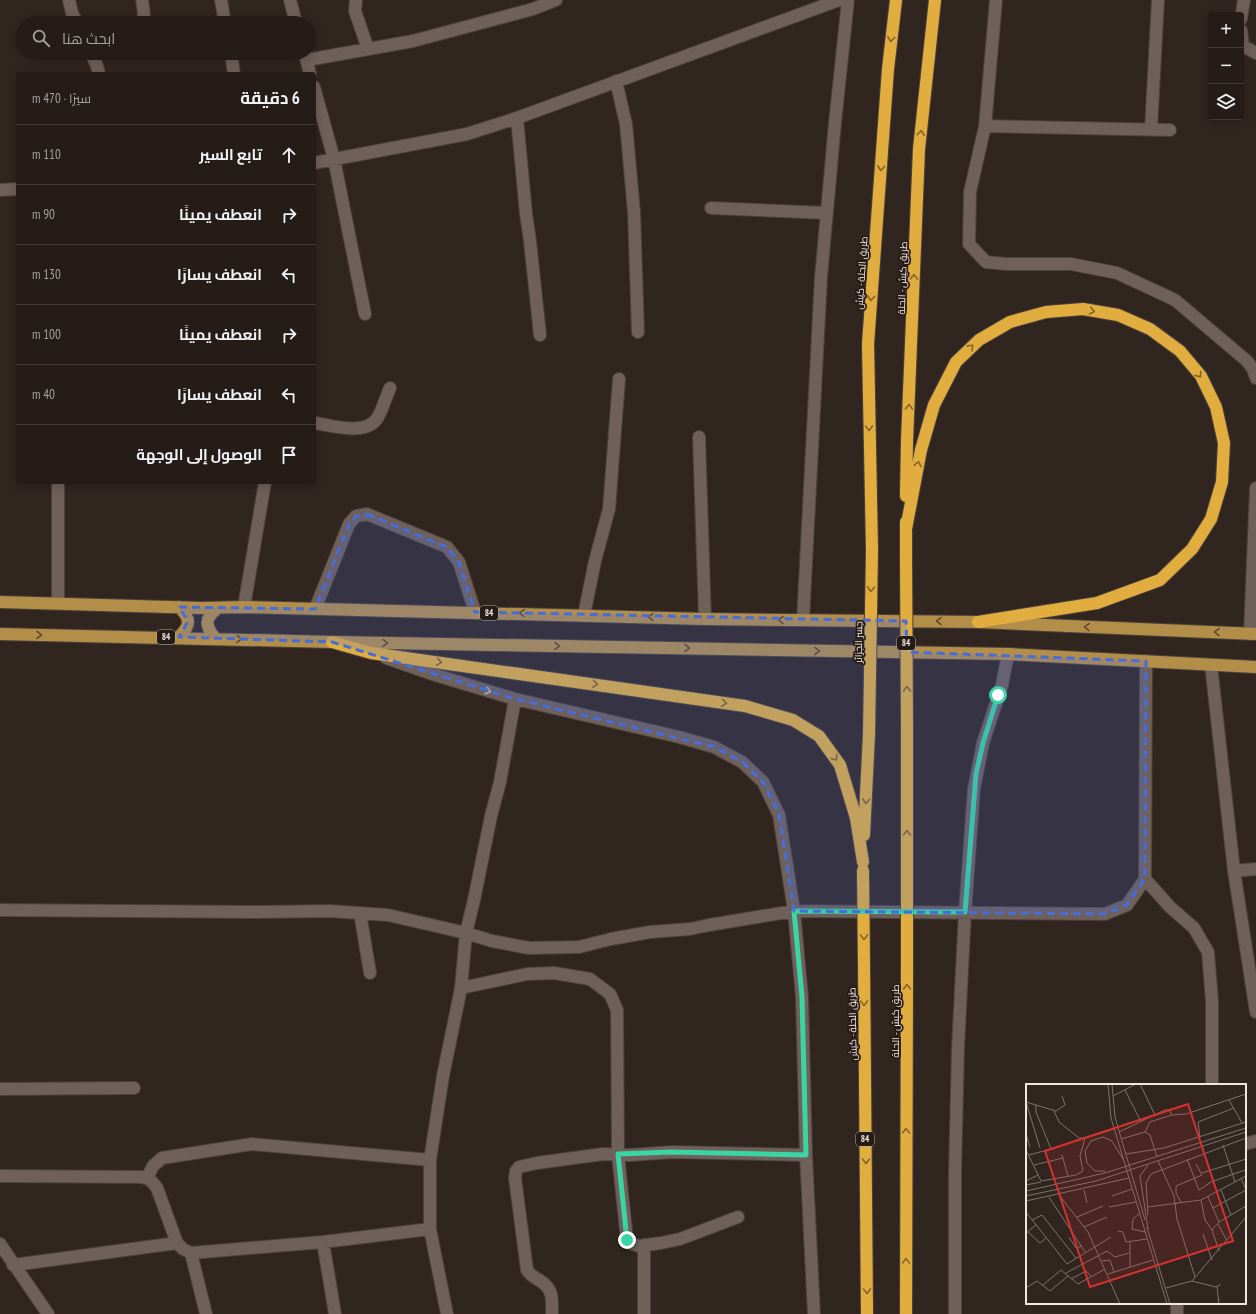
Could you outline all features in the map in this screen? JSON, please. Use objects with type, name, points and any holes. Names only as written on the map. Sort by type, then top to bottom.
[{"type":"highway","name":"طريق الحلة - كيش","points":[[872,550],[868,344],[888,70],[896,0]]},
{"type":"highway","name":"طريق كيش - الحلة","points":[[906,1314],[907,441],[918,162],[935,0]]},
{"type":"highway","points":[[906,530],[921,450],[934,405],[956,362],[978,340],[1010,322],[1046,312],[1083,309],[1118,315],[1150,329],[1180,351],[1201,376],[1216,407],[1224,443],[1222,482],[1211,519],[1192,549],[1160,580],[1097,603],[978,622]]},
{"type":"highway","name":"جسر الجزائر","points":[[869,734],[872,550]]},
{"type":"highway","points":[[332,642],[371,653],[745,706],[793,720],[819,736],[840,765],[856,818],[863,866]]},
{"type":"highway","name":"طريق الحلة - كيش","points":[[867,1314],[863,866],[869,734]]},
{"type":"main road","name":"84","points":[[0,602],[218,608],[244,607],[475,612],[705,619],[978,622]]},
{"type":"main road","points":[[179,607],[186,614],[188,626],[185,632],[179,637]]},
{"type":"main road","points":[[216,638],[208,630],[207,623],[211,613],[218,608]]},
{"type":"main road","points":[[978,622],[1253,634]]},
{"type":"main road","name":"84","points":[[0,634],[179,637],[332,642]]},
{"type":"main road","points":[[332,642],[1008,654],[1256,667]]},
{"type":"street","points":[[69,0],[74,16]]},
{"type":"street","points":[[142,0],[144,16]]},
{"type":"street","points":[[221,0],[224,16]]},
{"type":"street","points":[[290,0],[294,16]]},
{"type":"street","points":[[356,0],[355,11],[368,49]]},
{"type":"street","points":[[316,56],[413,41],[533,9],[556,0]]},
{"type":"street","points":[[316,163],[467,134],[517,118],[839,0]]},
{"type":"street","points":[[803,620],[820,285],[848,0]]},
{"type":"street","points":[[996,0],[985,126],[970,192],[969,244],[986,262],[1006,264],[1071,264],[1117,273],[1175,300],[1248,361],[1255,369]]},
{"type":"street","points":[[1151,129],[1158,0]]},
{"type":"street","points":[[1242,12],[1244,0]]},
{"type":"street","points":[[1244,47],[1256,53]]},
{"type":"street","points":[[94,60],[98,72]]},
{"type":"street","points":[[232,60],[234,72]]},
{"type":"street","points":[[307,60],[310,72]]},
{"type":"street","points":[[616,81],[626,124],[634,212],[638,332]]},
{"type":"street","points":[[316,94],[334,159],[365,314]]},
{"type":"street","points":[[517,118],[540,336]]},
{"type":"street","points":[[985,126],[1170,130]]},
{"type":"street","points":[[0,190],[16,188]]},
{"type":"street","points":[[711,208],[827,213]]},
{"type":"street","points":[[584,615],[608,509],[619,379]]},
{"type":"street","points":[[316,423],[358,429],[368,427],[378,418],[390,388]]},
{"type":"street","points":[[699,437],[705,619]]},
{"type":"street","points":[[58,484],[58,603]]},
{"type":"street","points":[[244,607],[265,484]]},
{"type":"street","points":[[1253,634],[1256,488]]},
{"type":"street","points":[[315,609],[349,524],[356,516],[367,514],[448,547],[459,562],[475,612]]},
{"type":"street","points":[[371,653],[432,674],[514,699],[679,737],[714,747],[742,762],[763,782],[779,815],[794,911],[802,997],[806,1155],[814,1314]]},
{"type":"street","points":[[955,1314],[956,1149],[959,1025],[965,912],[976,774],[983,743],[1005,675],[1008,654]]},
{"type":"street","points":[[0,910],[249,912],[329,911],[388,915],[466,933],[492,941],[529,948],[579,947],[650,932],[690,930],[709,925],[794,911],[1105,914],[1127,905],[1145,879],[1146,661]]},
{"type":"street","points":[[1211,665],[1234,871],[1256,1008]]},
{"type":"street","points":[[447,1314],[430,1229],[430,1160],[443,1076],[461,988],[466,933],[491,816],[500,782],[514,699]]},
{"type":"street","points":[[1234,871],[1256,869]]},
{"type":"street","points":[[1145,879],[1170,907],[1194,928],[1208,952],[1212,1001],[1212,1084]]},
{"type":"street","points":[[360,913],[370,973]]},
{"type":"street","points":[[461,988],[528,974],[554,973],[590,978],[610,994],[617,1010],[618,1154],[627,1240],[632,1244],[639,1246],[680,1239],[738,1217]]},
{"type":"street","points":[[0,1089],[134,1088]]},
{"type":"street","points":[[1246,1144],[1256,1141]]},
{"type":"street","points":[[147,1178],[153,1166],[162,1158],[252,1144],[430,1160]]},
{"type":"street","points":[[552,1314],[552,1294],[549,1289],[531,1276],[527,1270],[515,1178],[516,1171],[519,1167],[593,1155],[672,1152],[806,1155]]},
{"type":"street","points":[[0,1176],[141,1177],[152,1180],[157,1188],[177,1243],[182,1249],[191,1254],[323,1242],[430,1229]]},
{"type":"street","points":[[323,1242],[335,1314]]},
{"type":"street","points":[[13,1265],[177,1243]]},
{"type":"street","points":[[0,1244],[48,1314]]},
{"type":"street","points":[[644,1245],[644,1314]]},
{"type":"street","points":[[191,1254],[206,1314]]},
{"type":"highlighted area","points":[[367,514],[447,547],[459,562],[475,612],[906,621],[907,652],[1146,661],[1145,879],[1127,905],[1105,914],[794,911],[779,815],[763,782],[742,762],[714,747],[515,699],[332,642],[179,637],[188,621],[179,607],[315,609],[349,524],[356,516]]},
{"type":"route","points":[[627,1240],[618,1154],[630,1155],[672,1152],[806,1155],[802,997],[794,911],[926,913],[965,912],[976,774],[983,743],[998,695]]}]
